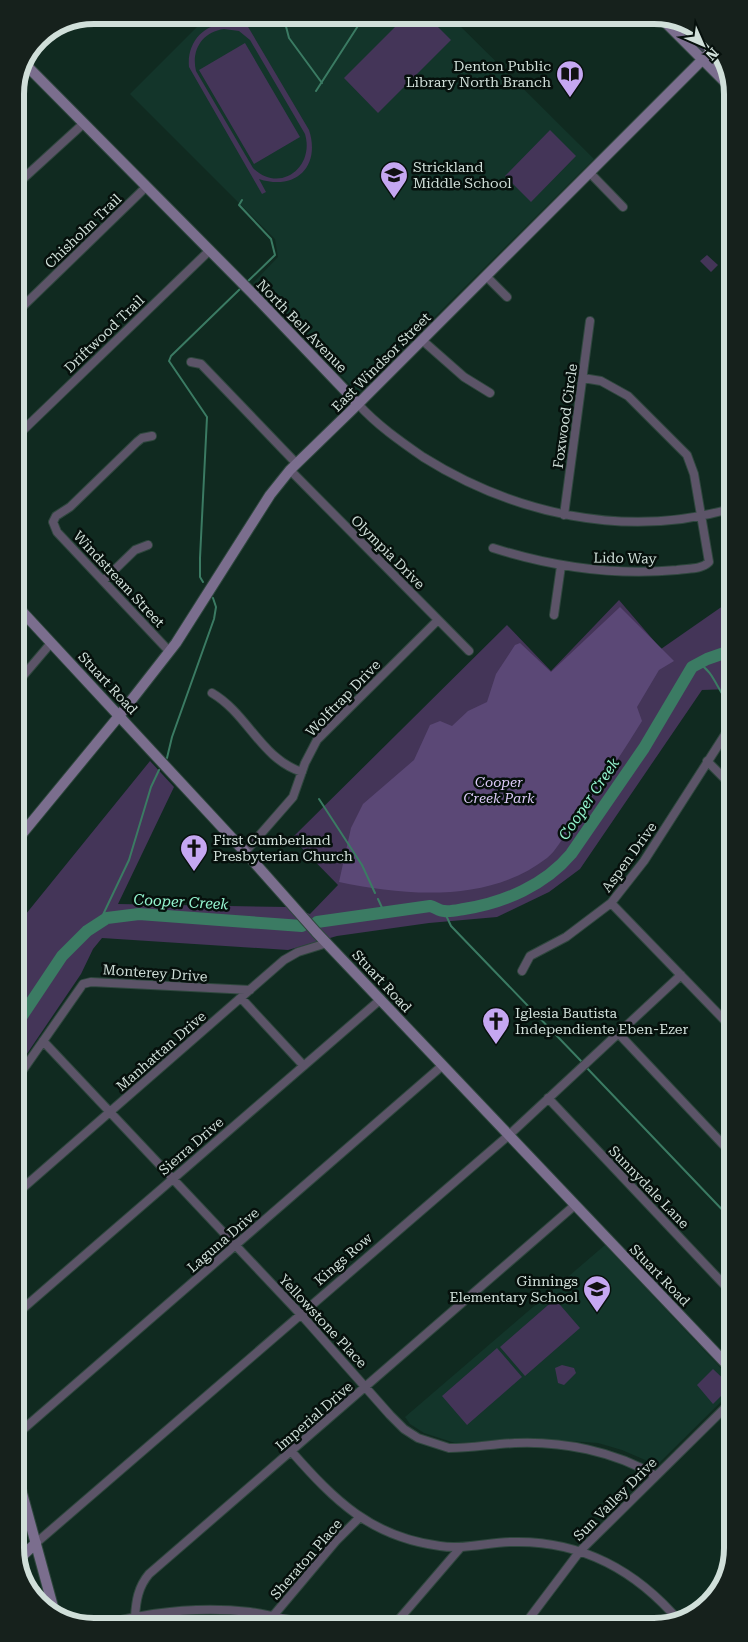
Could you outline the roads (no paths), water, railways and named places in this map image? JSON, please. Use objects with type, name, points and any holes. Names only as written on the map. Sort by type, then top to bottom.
[{"type":"street","points":[[668,25],[723,80]]},
{"type":"street","name":"East Windsor Street","points":[[24,832],[120,716],[169,651],[270,495],[293,467],[710,52]]},
{"type":"street","name":"North Bell Avenue","points":[[29,68],[82,124],[252,292],[380,426],[458,477],[524,505],[564,515],[627,521],[702,514],[724,509]]},
{"type":"street","points":[[24,178],[82,124]]},
{"type":"street","points":[[590,173],[623,207]]},
{"type":"street","name":"Chisholm Trail","points":[[24,304],[146,187]]},
{"type":"street","name":"Driftwood Trail","points":[[24,429],[210,250]]},
{"type":"street","points":[[486,276],[507,297]]},
{"type":"street","name":"Foxwood Circle","points":[[564,515],[590,321]]},
{"type":"street","points":[[422,340],[445,362],[490,393]]},
{"type":"street","name":"Olympia Drive","points":[[191,362],[201,364],[293,467],[469,651]]},
{"type":"street","points":[[583,378],[601,381],[628,396],[687,455],[694,474],[702,514]]},
{"type":"street","name":"Windstream Street","points":[[152,436],[142,438],[137,442],[70,507],[56,516],[53,522],[57,532],[169,651]]},
{"type":"street","name":"Lido Way","points":[[492,548],[561,566],[614,572],[663,571],[704,567],[709,562],[709,555],[702,514]]},
{"type":"street","points":[[103,581],[134,550],[148,545]]},
{"type":"street","points":[[554,614],[561,566]]},
{"type":"street","name":"Stuart Road","points":[[24,613],[245,852],[327,944],[724,1362]]},
{"type":"street","name":"Wolftrap Drive","points":[[245,852],[293,797],[317,740],[438,620]]},
{"type":"street","points":[[24,675],[52,643]]},
{"type":"street","points":[[212,694],[231,706],[262,746],[280,762],[302,772]]},
{"type":"street","name":"Aspen Drive","points":[[522,970],[530,956],[566,937],[611,903],[644,861],[724,736]]},
{"type":"street","points":[[707,761],[724,778]]},
{"type":"street","points":[[611,903],[724,1020]]},
{"type":"street","name":"Manhattan Drive","points":[[24,1187],[284,960],[298,952],[327,944]]},
{"type":"street","name":"Kings Row","points":[[24,1554],[300,1313],[508,1135],[680,975]]},
{"type":"street","name":"Monterey Drive","points":[[24,1068],[83,984],[91,982],[250,990]]},
{"type":"street","points":[[241,998],[303,1066]]},
{"type":"street","name":"Sierra Drive","points":[[24,1307],[381,999]]},
{"type":"street","points":[[618,1033],[724,1146]]},
{"type":"street","name":"Yellowstone Place","points":[[43,1041],[300,1313],[404,1429],[436,1446],[460,1448],[514,1444],[560,1445],[613,1457],[656,1476]]},
{"type":"street","name":"Laguna Drive","points":[[24,1429],[443,1065]]},
{"type":"street","name":"Sunnydale Lane","points":[[548,1098],[724,1285]]},
{"type":"street","name":"Imperial Drive","points":[[136,1617],[136,1600],[143,1582],[149,1574],[575,1205]]},
{"type":"street","name":"Sun Valley Drive","points":[[530,1618],[580,1551],[724,1409]]},
{"type":"street","points":[[291,1451],[332,1494],[359,1518],[379,1528],[412,1540],[439,1546],[460,1547],[539,1541],[580,1551],[616,1566],[635,1578],[654,1594],[674,1616]]},
{"type":"street","points":[[24,1500],[53,1605]]},
{"type":"street","name":"Sheraton Place","points":[[273,1616],[336,1541],[359,1518]]},
{"type":"street","points":[[400,1618],[460,1547]]},
{"type":"street","points":[[132,1618],[204,1611],[249,1612],[282,1618]]},
{"type":"waterway","points":[[285,24],[289,38],[322,83]]},
{"type":"waterway","points":[[316,91],[359,24]]},
{"type":"waterway","points":[[242,200],[239,205],[271,239],[275,255],[246,283]]},
{"type":"waterway","points":[[203,582],[200,577],[200,558],[207,417],[169,361],[171,356],[241,288]]},
{"type":"waterway","points":[[167,758],[172,737],[214,619],[216,607],[213,598]]},
{"type":"waterway","name":"Cooper Creek","points":[[317,922],[430,906],[442,911],[479,906],[523,891],[549,875],[571,854],[644,748],[692,667],[724,653]]},
{"type":"waterway","points":[[698,663],[712,677],[724,697]]},
{"type":"waterway","points":[[100,921],[129,860],[151,787],[159,770]]},
{"type":"waterway","points":[[319,799],[362,865],[375,893]]},
{"type":"waterway","points":[[378,899],[384,912]]},
{"type":"waterway","points":[[444,911],[451,926],[582,1062]]},
{"type":"waterway","name":"Cooper Creek","points":[[24,1013],[62,956],[87,931],[107,918],[139,914],[302,926]]},
{"type":"waterway","points":[[585,1066],[724,1212]]},
{"type":"place","name":"Denton Public Library North Branch","points":[[570,98]]},
{"type":"place","name":"Strickland Middle School","points":[[394,199]]},
{"type":"place","name":"First Cumberland Presbyterian Church","points":[[194,872]]},
{"type":"place","name":"Iglesia Bautista Independiente Eben-Ezer","points":[[496,1045]]},
{"type":"place","name":"Ginnings Elementary School","points":[[597,1313]]},
{"type":"park label","name":"Cooper Creek Park","points":[[499,790]]}]
